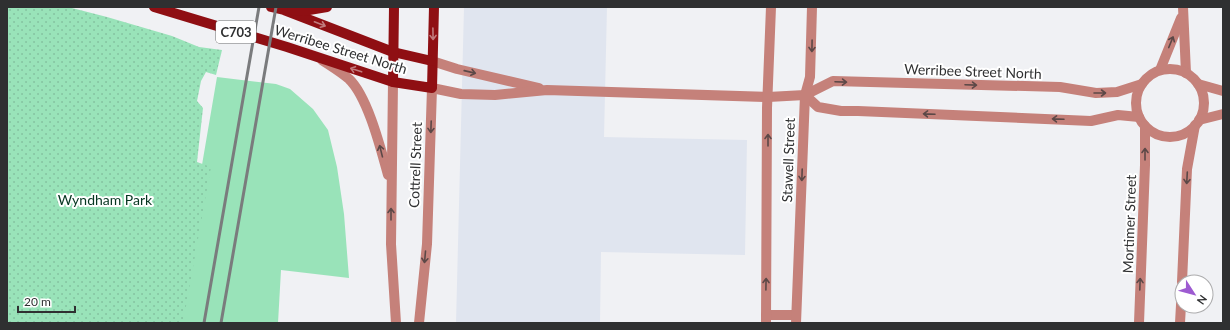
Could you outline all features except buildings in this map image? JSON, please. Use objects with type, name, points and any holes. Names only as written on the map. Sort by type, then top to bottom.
[{"type":"main road","name":"Werribee Street North","points":[[154,7],[287,47],[393,82],[432,88]]},
{"type":"main road","name":"Werribee Street North","points":[[271,7],[284,10],[393,52],[432,61]]},
{"type":"main road","name":"C703","points":[[284,10],[303,11],[326,7]]},
{"type":"main road","name":"Cottrell Street","points":[[393,82],[394,7]]},
{"type":"main road","name":"Cottrell Street","points":[[432,88],[434,7]]},
{"type":"street","name":"Stawell Street","points":[[771,7],[768,96],[766,319],[796,319],[804,95],[810,77],[812,7]]},
{"type":"street","points":[[1160,70],[1183,11]]},
{"type":"street","points":[[1183,11],[1186,73]]},
{"type":"street","points":[[320,58],[350,80],[364,101],[379,143],[391,189]]},
{"type":"street","name":"Werribee Street North","points":[[432,61],[457,69],[547,90]]},
{"type":"street","points":[[1182,274],[1187,169],[1197,123],[1203,111],[1204,102],[1202,92],[1193,77],[1178,70],[1169,69],[1160,70],[1150,75],[1142,84],[1137,94],[1136,106],[1139,116],[1145,126],[1154,133],[1164,136],[1176,136],[1186,132],[1197,123],[1223,114]]},
{"type":"street","name":"Werribee Street North","points":[[432,88],[461,94],[495,95],[547,90],[768,96],[804,95],[833,81],[1060,88],[1096,93],[1117,92],[1142,84]]},
{"type":"street","name":"Cottrell Street","points":[[393,82],[391,244],[396,323]]},
{"type":"street","points":[[1198,84],[1223,91]]},
{"type":"street","name":"Cottrell Street","points":[[419,323],[427,244],[432,88]]},
{"type":"street","points":[[804,95],[818,107],[840,112],[858,111],[1091,121],[1118,115],[1139,116]]},
{"type":"street","name":"Mortimer Street","points":[[1139,323],[1145,126]]},
{"type":"shaded area","points":[[464,7],[607,7],[604,137],[747,140],[745,255],[601,252],[600,323],[456,323]]},
{"type":"green space","name":"Wyndham Park","points":[[7,7],[68,7],[172,36],[199,47],[222,50],[216,75],[206,72],[201,81],[197,101],[203,108],[197,162],[211,167],[183,323],[7,323]]},
{"type":"green space","points":[[217,77],[276,84],[290,89],[313,109],[328,130],[337,167],[344,214],[349,278],[281,270],[278,323],[175,323]]},
{"type":"railway","points":[[204,323],[259,7]]},
{"type":"railway","points":[[221,323],[276,7]]}]
